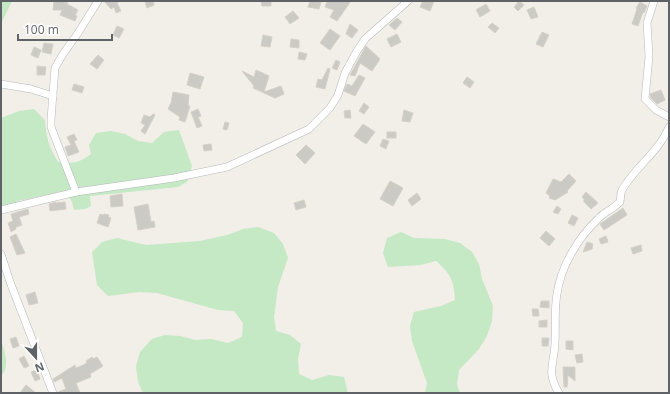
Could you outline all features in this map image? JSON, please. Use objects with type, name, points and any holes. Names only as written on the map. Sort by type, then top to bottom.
[{"type":"street","points":[[76,192],[52,127],[52,96],[55,68],[98,1]]},
{"type":"street","points":[[1,210],[76,192],[174,178],[227,167],[310,129],[330,108],[338,94],[345,73],[357,50],[366,39],[408,1]]},
{"type":"street","points":[[654,1],[647,23],[649,56],[645,99],[656,110],[669,117]]},
{"type":"street","points":[[1,84],[31,89],[52,96]]},
{"type":"street","points":[[559,393],[551,375],[555,346],[557,293],[565,267],[571,254],[596,220],[620,202],[623,190],[635,173],[656,150],[665,137],[669,127]]},
{"type":"street","points":[[1,254],[10,282],[53,393]]},
{"type":"green space","points":[[1,1],[12,1],[1,24]]},
{"type":"green space","points":[[34,109],[45,120],[48,142],[58,162],[76,162],[91,154],[89,145],[96,133],[111,131],[125,134],[138,141],[152,143],[164,132],[179,130],[192,166],[187,182],[178,187],[90,196],[91,206],[85,209],[74,210],[72,202],[65,191],[18,201],[1,215],[1,118],[19,111]]},
{"type":"green space","points":[[258,227],[274,233],[283,244],[288,258],[278,287],[274,317],[276,331],[290,335],[301,344],[298,359],[299,374],[312,380],[329,375],[344,377],[348,393],[143,393],[138,382],[136,366],[140,352],[152,339],[165,335],[180,336],[195,340],[211,339],[228,343],[242,337],[243,323],[234,311],[218,310],[157,293],[139,292],[108,296],[97,285],[92,252],[102,242],[117,238],[146,245],[200,241],[227,235],[243,229]]},
{"type":"green space","points":[[401,232],[414,238],[445,239],[460,243],[472,252],[479,264],[482,279],[493,306],[492,321],[487,336],[479,349],[459,370],[457,385],[460,393],[425,393],[427,383],[412,341],[410,326],[414,312],[441,306],[455,300],[454,288],[451,278],[436,261],[421,265],[388,267],[383,253],[387,238]]},
{"type":"green space","points":[[1,339],[5,354],[6,368],[1,376]]},
{"type":"building","points":[[54,1],[68,3],[67,4],[78,10],[75,15],[77,16],[75,21],[60,15],[62,10],[53,10]]},
{"type":"building","points":[[104,1],[120,1],[117,3],[121,11],[116,13],[114,7],[111,9]]},
{"type":"building","points":[[153,1],[154,5],[147,8],[145,2]]},
{"type":"building","points":[[261,1],[271,1],[271,6],[262,6]]},
{"type":"building","points":[[310,1],[321,2],[319,9],[308,7]]},
{"type":"building","points":[[327,1],[351,1],[337,21],[330,17],[334,10],[325,7]]},
{"type":"building","points":[[423,1],[434,1],[430,11],[420,7]]},
{"type":"building","points":[[519,1],[524,5],[518,11],[514,7]]},
{"type":"building","points":[[640,2],[647,6],[638,26],[632,24],[637,9],[636,8]]},
{"type":"building","points":[[486,4],[490,11],[480,17],[476,10]]},
{"type":"building","points":[[534,7],[538,17],[531,19],[527,10]]},
{"type":"building","points":[[293,11],[299,18],[290,24],[285,17]]},
{"type":"building","points":[[397,18],[402,22],[395,30],[389,25]]},
{"type":"building","points":[[492,23],[499,28],[495,33],[488,27]]},
{"type":"building","points":[[36,24],[40,30],[35,33],[31,28]]},
{"type":"building","points":[[350,24],[358,30],[352,38],[346,34]]},
{"type":"building","points":[[117,26],[124,29],[119,38],[113,35]]},
{"type":"building","points":[[330,29],[340,36],[330,50],[320,43]]},
{"type":"building","points":[[542,32],[549,35],[543,47],[536,44]]},
{"type":"building","points":[[397,34],[401,42],[391,47],[387,39]]},
{"type":"building","points":[[263,35],[272,37],[270,47],[261,46]]},
{"type":"building","points":[[291,39],[299,40],[299,48],[290,47]]},
{"type":"building","points":[[44,43],[53,44],[51,54],[42,52]]},
{"type":"building","points":[[366,46],[380,59],[372,71],[360,63],[355,76],[350,75]]},
{"type":"building","points":[[34,47],[41,50],[38,58],[31,55]]},
{"type":"building","points":[[299,52],[307,54],[305,60],[298,59]]},
{"type":"building","points":[[98,55],[104,60],[97,69],[90,64]]},
{"type":"building","points":[[336,60],[340,62],[337,70],[332,68]]},
{"type":"building","points":[[37,66],[46,67],[45,75],[37,75]]},
{"type":"building","points":[[328,68],[330,69],[325,89],[316,87],[318,79],[322,80]]},
{"type":"building","points":[[256,70],[269,76],[264,92],[281,86],[284,94],[275,98],[253,88],[254,86],[242,71],[254,77]]},
{"type":"building","points":[[190,73],[204,77],[200,89],[187,85]]},
{"type":"building","points":[[359,75],[365,78],[355,96],[344,91],[347,84],[352,86]]},
{"type":"building","points":[[467,77],[474,82],[470,88],[463,83]]},
{"type":"building","points":[[74,84],[84,87],[82,93],[72,90]]},
{"type":"building","points":[[661,90],[665,100],[657,104],[651,98],[650,94]]},
{"type":"building","points":[[173,92],[189,95],[188,106],[190,106],[185,122],[179,120],[180,117],[168,109]]},
{"type":"building","points":[[364,103],[369,107],[364,114],[359,111]]},
{"type":"building","points":[[198,109],[201,116],[198,117],[202,126],[197,128],[191,112]]},
{"type":"building","points":[[350,110],[351,118],[345,118],[344,111]]},
{"type":"building","points":[[404,110],[413,113],[410,122],[402,121]]},
{"type":"building","points":[[153,114],[155,115],[145,134],[141,131],[145,125],[141,123],[144,115],[150,117]]},
{"type":"building","points":[[225,122],[229,123],[227,130],[223,129]]},
{"type":"building","points":[[363,124],[375,132],[366,144],[354,136]]},
{"type":"building","points":[[387,132],[396,132],[396,138],[387,138]]},
{"type":"building","points":[[74,134],[77,140],[74,141],[79,152],[68,156],[65,147],[71,145],[67,137]]},
{"type":"building","points":[[383,139],[389,141],[386,149],[380,146]]},
{"type":"building","points":[[211,144],[212,150],[204,151],[203,145]]},
{"type":"building","points":[[306,145],[315,153],[305,164],[296,155]]},
{"type":"building","points":[[569,174],[576,181],[567,191],[568,192],[555,200],[549,198],[550,196],[546,193],[553,179],[561,182]]},
{"type":"building","points":[[390,181],[403,188],[393,206],[380,199]]},
{"type":"building","points":[[586,192],[598,203],[591,209],[584,202],[582,197]]},
{"type":"building","points":[[417,193],[421,199],[412,206],[408,200]]},
{"type":"building","points":[[122,194],[123,206],[111,207],[110,196]]},
{"type":"building","points":[[304,200],[306,207],[296,210],[294,203]]},
{"type":"building","points":[[65,202],[66,209],[50,211],[49,204]]},
{"type":"building","points":[[148,204],[151,222],[154,221],[155,227],[138,230],[134,207]]},
{"type":"building","points":[[557,206],[561,209],[558,214],[553,212]]},
{"type":"building","points":[[623,208],[627,215],[604,230],[600,224]]},
{"type":"building","points":[[28,209],[29,214],[19,217],[22,225],[16,227],[16,229],[11,232],[8,223],[13,221],[11,214]]},
{"type":"building","points":[[100,214],[109,215],[108,217],[111,218],[108,227],[97,223]]},
{"type":"building","points":[[572,215],[578,218],[574,226],[568,223]]},
{"type":"building","points":[[546,231],[555,239],[549,246],[540,238]]},
{"type":"building","points":[[16,234],[25,253],[17,255],[10,237]]},
{"type":"building","points":[[606,236],[608,242],[601,244],[599,239]]},
{"type":"building","points":[[587,242],[593,244],[592,249],[583,252]]},
{"type":"building","points":[[641,245],[642,251],[633,254],[631,248]]},
{"type":"building","points":[[35,292],[38,303],[29,305],[26,295]]},
{"type":"building","points":[[541,301],[549,301],[549,308],[540,307]]},
{"type":"building","points":[[532,309],[538,309],[539,316],[533,316]]},
{"type":"building","points":[[547,320],[547,327],[539,327],[539,321]]},
{"type":"building","points":[[16,337],[19,346],[13,348],[10,339]]},
{"type":"building","points":[[542,338],[549,338],[548,346],[542,346]]},
{"type":"building","points":[[566,341],[573,341],[573,350],[566,349]]},
{"type":"building","points":[[582,354],[583,362],[577,363],[575,355]]},
{"type":"building","points":[[24,356],[29,366],[24,368],[19,359]]},
{"type":"building","points":[[92,357],[93,359],[97,357],[103,366],[90,374],[91,377],[76,383],[80,393],[58,393],[66,389],[62,378],[54,382],[53,379],[75,365],[76,368],[87,363],[86,361]]},
{"type":"building","points":[[563,367],[575,367],[575,381],[568,375],[567,387],[564,387]]},
{"type":"building","points":[[37,370],[40,379],[35,381],[31,372]]},
{"type":"building","points":[[26,385],[36,393],[20,393]]}]
